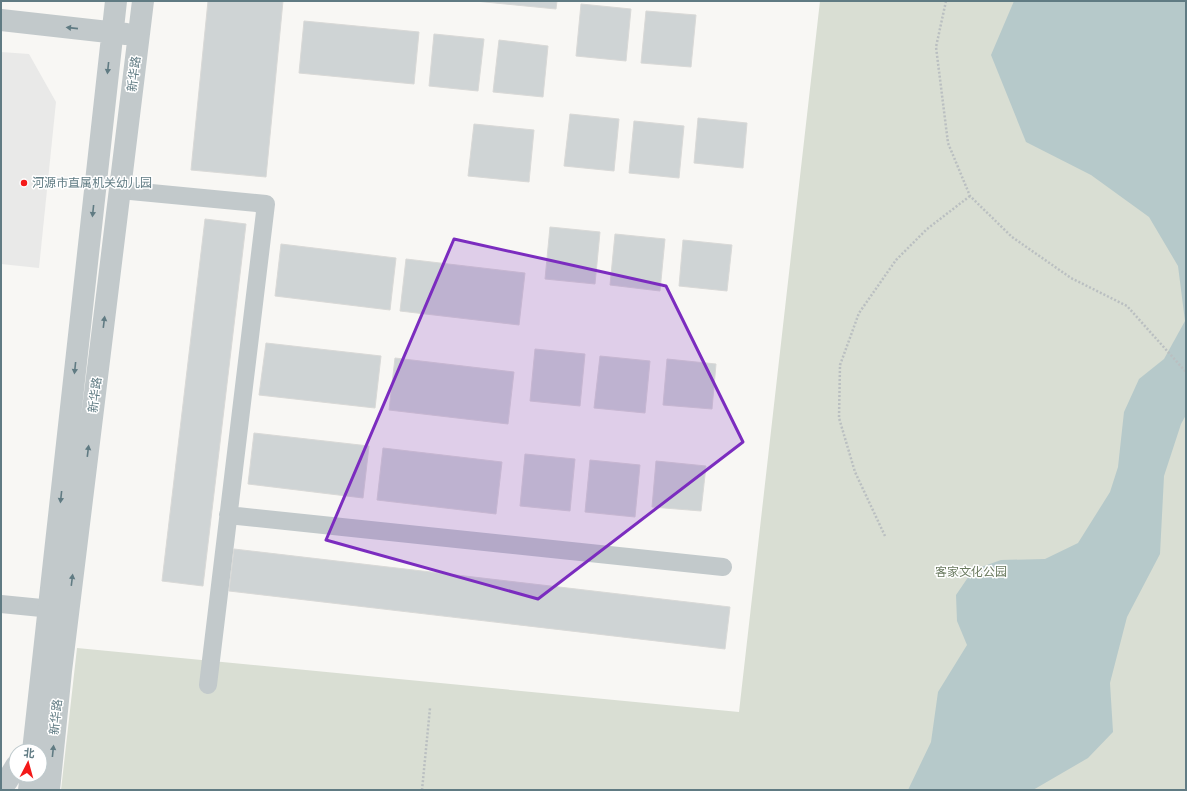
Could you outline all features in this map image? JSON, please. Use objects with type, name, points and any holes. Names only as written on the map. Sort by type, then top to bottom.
[{"type":"street","name":"新华路","points":[[49,790],[59,610],[111,39],[116,1]]},
{"type":"street","name":"新华路","points":[[31,743],[59,610],[120,190],[143,1]]},
{"type":"street","points":[[1,20],[111,39],[138,42]]},
{"type":"street","points":[[1,35],[111,39]]},
{"type":"street","points":[[120,190],[266,204],[208,685]]},
{"type":"street","points":[[228,515],[723,567]]},
{"type":"street","points":[[1,604],[59,610]]},
{"type":"path","points":[[946,1],[936,47],[948,143],[970,196],[1012,237],[1070,278],[1127,306],[1186,372]]},
{"type":"path","points":[[885,536],[855,472],[839,418],[840,365],[859,313],[896,260],[927,229],[970,196]]},
{"type":"path","points":[[422,790],[430,708]]},
{"type":"highlighted area","points":[[454,239],[666,286],[743,442],[538,599],[326,540]]},
{"type":"shaded area","points":[[1014,1],[1186,1],[1186,415],[1181,424],[1164,476],[1160,554],[1127,617],[1110,683],[1113,732],[1088,758],[1033,790],[908,790],[931,742],[938,692],[967,645],[957,621],[956,595],[973,570],[1001,560],[1045,559],[1078,543],[1110,492],[1118,467],[1124,412],[1139,379],[1164,359],[1185,321],[1178,266],[1149,217],[1091,175],[1026,142],[991,55]]},
{"type":"shaded area","name":"河源市直属机关幼儿园","points":[[1,52],[29,54],[56,102],[39,268],[1,264]]},
{"type":"green space","name":"客家文化公园","points":[[820,1],[1186,1],[1186,790],[61,790],[77,648],[739,712]]},
{"type":"building","points":[[208,1],[283,1],[266,177],[191,170]]},
{"type":"building","points":[[475,1],[557,1],[556,9]]},
{"type":"building","points":[[581,4],[631,9],[626,61],[576,56]]},
{"type":"building","points":[[646,11],[696,15],[691,67],[641,63]]},
{"type":"building","points":[[304,21],[419,32],[414,84],[299,73]]},
{"type":"building","points":[[434,34],[484,39],[478,91],[429,86]]},
{"type":"building","points":[[499,40],[548,46],[543,97],[493,92]]},
{"type":"building","points":[[570,114],[619,119],[614,171],[564,166]]},
{"type":"building","points":[[698,118],[747,123],[743,168],[694,163]]},
{"type":"building","points":[[634,121],[684,126],[679,178],[629,173]]},
{"type":"building","points":[[474,124],[534,130],[529,182],[468,176]]},
{"type":"building","points":[[205,219],[246,224],[203,586],[162,581]]},
{"type":"building","points":[[550,227],[600,232],[595,284],[545,279]]},
{"type":"building","points":[[615,234],[665,239],[660,291],[610,285]]},
{"type":"building","points":[[683,240],[732,245],[727,291],[679,286]]},
{"type":"building","points":[[281,244],[396,258],[390,310],[275,296]]},
{"type":"building","points":[[406,259],[525,273],[519,325],[400,311]]},
{"type":"building","points":[[266,343],[381,356],[375,408],[259,395]]},
{"type":"building","points":[[535,349],[585,354],[580,406],[530,401]]},
{"type":"building","points":[[600,356],[650,361],[645,413],[594,408]]},
{"type":"building","points":[[395,358],[514,372],[508,424],[389,410]]},
{"type":"building","points":[[667,359],[716,364],[712,409],[663,405]]},
{"type":"building","points":[[254,433],[369,446],[363,498],[248,484]]},
{"type":"building","points":[[383,448],[502,462],[496,514],[377,500]]},
{"type":"building","points":[[525,454],[575,459],[570,511],[520,506]]},
{"type":"building","points":[[590,460],[640,465],[635,517],[585,512]]},
{"type":"building","points":[[656,461],[706,466],[701,511],[652,507]]},
{"type":"building","points":[[234,549],[730,607],[725,649],[229,591]]},
{"type":"place","name":"河源市直属机关幼儿园","points":[[24,183]]}]
